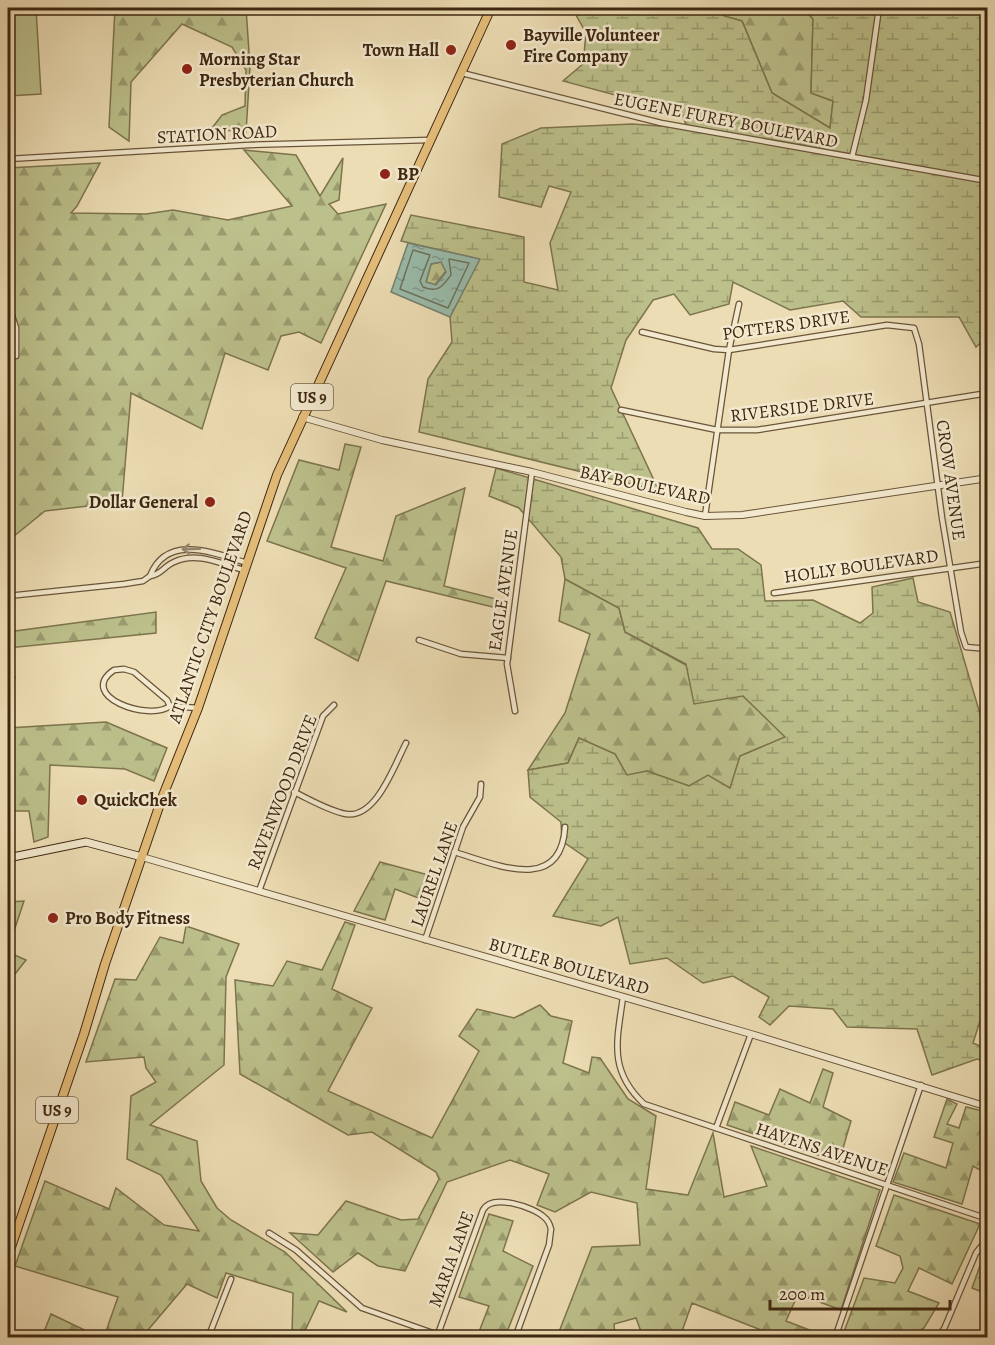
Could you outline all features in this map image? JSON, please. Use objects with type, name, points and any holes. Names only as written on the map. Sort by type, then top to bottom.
[{"type":"highway","name":"ATLANTIC CITY BOULEVARD","points":[[8,1256],[142,856],[198,708],[277,475],[407,195],[429,140],[462,74],[490,8]]},
{"type":"main road","points":[[8,858],[86,842],[142,856]]},
{"type":"street","points":[[852,157],[866,99],[879,8]]},
{"type":"street","name":"EUGENE FUREY BOULEVARD","points":[[462,74],[661,123],[987,181]]},
{"type":"street","name":"STATION ROAD","points":[[8,159],[249,145],[429,140]]},
{"type":"street","points":[[8,303],[16,328],[16,356]]},
{"type":"street","points":[[705,516],[729,350],[739,304]]},
{"type":"street","name":"POTTERS DRIVE","points":[[642,332],[714,349],[729,350],[900,325]]},
{"type":"street","name":"CROW AVENUE","points":[[900,325],[911,326],[916,331],[950,567],[964,644],[969,648],[987,649]]},
{"type":"street","name":"RIVERSIDE DRIVE","points":[[621,410],[717,430],[757,430],[987,393]]},
{"type":"street","name":"BAY BOULEVARD","points":[[302,417],[382,440],[532,472],[705,516],[742,515],[987,478]]},
{"type":"street","name":"EAGLE AVENUE","points":[[515,711],[508,658],[532,472]]},
{"type":"street","points":[[8,596],[143,581],[150,576],[153,568],[164,557],[186,548],[198,548],[245,567]]},
{"type":"street","points":[[150,576],[157,576],[170,563],[195,556],[245,567]]},
{"type":"street","name":"HOLLY BOULEVARD","points":[[774,593],[987,563]]},
{"type":"street","points":[[419,640],[461,654],[508,658]]},
{"type":"street","points":[[170,706],[167,700],[134,672],[114,670],[106,678],[106,694],[118,705],[159,711],[170,706],[198,708]]},
{"type":"street","name":"RAVENWOOD DRIVE","points":[[259,891],[323,716],[333,705]]},
{"type":"street","points":[[294,792],[345,814],[359,814],[372,806],[406,743]]},
{"type":"street","name":"LAUREL LANE","points":[[425,940],[463,826],[480,797],[481,784]]},
{"type":"street","points":[[454,852],[512,868],[537,870],[545,867],[557,856],[565,837],[565,827]]},
{"type":"street","name":"BUTLER BOULEVARD","points":[[142,856],[751,1034],[987,1107]]},
{"type":"street","name":"HAVENS AVENUE","points":[[623,997],[618,1035],[620,1073],[636,1096],[648,1106],[888,1184],[987,1219]]},
{"type":"street","points":[[716,1128],[751,1034]]},
{"type":"street","points":[[835,1338],[921,1085]]},
{"type":"street","name":"MARIA LANE","points":[[438,1334],[483,1210],[490,1203],[502,1201],[539,1214],[551,1229],[549,1245],[514,1338]]},
{"type":"street","points":[[269,1233],[296,1250],[362,1308],[447,1338]]},
{"type":"street","points":[[937,1338],[944,1329],[976,1253],[987,1238]]},
{"type":"street","points":[[207,1338],[231,1279]]},
{"type":"green space","points":[[8,8],[36,8],[41,94],[8,96]]},
{"type":"green space","points":[[115,8],[246,8],[250,67],[246,133],[212,128],[222,115],[245,106],[246,70],[232,47],[182,24],[131,82],[129,141],[109,127]]},
{"type":"green space","points":[[572,8],[722,8],[724,16],[742,21],[772,93],[830,128],[833,101],[811,93],[813,19],[803,8],[982,8],[987,15],[987,337],[976,347],[959,317],[861,317],[843,301],[790,310],[733,282],[729,304],[690,315],[674,294],[653,300],[626,340],[611,388],[659,491],[419,432],[428,379],[452,342],[450,317],[479,259],[401,241],[411,215],[524,237],[524,282],[558,290],[550,243],[571,192],[549,186],[541,207],[499,197],[502,144],[541,128],[632,124],[687,128],[682,113],[563,81],[583,64],[586,33]]},
{"type":"green space","points":[[722,8],[803,8],[813,19],[811,93],[833,101],[830,128],[772,93],[742,21],[724,16]]},
{"type":"green space","points":[[244,150],[296,155],[320,196],[343,158],[339,200],[329,204],[338,214],[386,204],[321,343],[299,332],[281,336],[268,370],[225,353],[202,429],[131,393],[122,502],[45,511],[8,541],[8,168],[100,163],[71,213],[146,214],[173,210],[228,220],[292,206]]},
{"type":"green space","points":[[441,262],[446,271],[435,285],[426,282],[431,264]]},
{"type":"green space","points":[[345,444],[361,447],[331,547],[383,561],[396,516],[465,488],[444,586],[500,600],[501,609],[386,581],[358,661],[315,638],[346,568],[267,541],[299,460],[339,470]]},
{"type":"green space","points":[[496,468],[698,528],[712,549],[738,549],[761,565],[765,601],[813,600],[860,623],[873,613],[872,587],[913,578],[918,602],[950,612],[983,724],[987,724],[988,996],[973,1043],[987,1049],[987,1062],[977,1059],[932,1075],[917,1029],[847,1027],[833,1009],[789,1006],[770,1025],[759,1017],[769,997],[733,976],[703,983],[667,958],[630,964],[618,917],[601,926],[553,916],[588,859],[562,841],[561,822],[530,797],[528,770],[568,763],[579,738],[615,754],[627,775],[647,771],[689,786],[708,775],[730,788],[740,756],[785,737],[743,696],[694,704],[686,664],[625,632],[619,608],[565,579],[561,557],[519,508],[489,496]]},
{"type":"green space","points":[[565,579],[619,608],[625,632],[743,696],[786,737],[740,756],[731,788],[689,786],[647,771],[627,776],[615,754],[579,738],[568,763],[528,770],[565,713],[590,634],[559,621]]},
{"type":"green space","points":[[156,612],[156,633],[8,648],[8,632]]},
{"type":"green space","points":[[106,722],[167,748],[154,781],[125,769],[50,765],[48,837],[34,842],[29,811],[8,811],[8,728]]},
{"type":"green space","points":[[380,862],[436,877],[429,902],[395,889],[385,920],[354,911]]},
{"type":"green space","points":[[24,901],[8,949],[8,902]]},
{"type":"green space","points":[[345,922],[355,925],[332,989],[372,1008],[328,1091],[432,1138],[479,1051],[459,1036],[477,1009],[514,1018],[540,1005],[551,1016],[572,1021],[563,1063],[589,1073],[592,1057],[600,1058],[628,1099],[656,1116],[646,1189],[688,1195],[713,1133],[724,1197],[767,1186],[751,1146],[880,1190],[841,1310],[798,1294],[786,1321],[828,1337],[779,1337],[692,1303],[680,1337],[643,1337],[636,1318],[614,1324],[615,1337],[557,1337],[592,1247],[640,1245],[637,1203],[591,1192],[555,1212],[537,1205],[549,1174],[510,1160],[447,1182],[405,1271],[378,1266],[358,1253],[333,1272],[290,1233],[318,1235],[346,1201],[401,1220],[418,1219],[439,1179],[436,1172],[372,1132],[348,1135],[240,1074],[235,980],[273,986],[287,961],[322,970]]},
{"type":"green space","points":[[186,926],[239,944],[226,977],[224,1065],[150,1125],[197,1141],[201,1181],[217,1208],[231,1220],[285,1252],[347,1312],[319,1301],[302,1337],[292,1337],[293,1293],[226,1273],[217,1298],[187,1284],[142,1337],[104,1337],[118,1297],[15,1266],[45,1181],[109,1209],[116,1188],[164,1225],[199,1231],[161,1175],[127,1159],[131,1096],[156,1082],[146,1068],[144,1057],[86,1062],[115,979],[136,980],[160,937],[183,943]]},
{"type":"green space","points":[[8,952],[26,960],[8,983]]},
{"type":"green space","points":[[823,1069],[833,1073],[823,1107],[851,1121],[839,1162],[727,1125],[735,1102],[769,1115],[780,1089],[810,1103]]},
{"type":"green space","points":[[947,1099],[957,1104],[947,1124],[959,1128],[966,1107],[987,1112],[987,1174],[973,1166],[962,1204],[893,1182],[904,1153],[946,1168],[953,1143],[934,1137]]},
{"type":"green space","points":[[894,1195],[980,1224],[952,1284],[919,1268],[908,1291],[939,1303],[924,1328],[908,1337],[842,1337],[864,1278],[895,1283],[903,1268],[900,1256],[876,1246]]},
{"type":"green space","points":[[489,1214],[513,1221],[503,1251],[533,1266],[505,1337],[477,1337],[489,1306],[459,1297]]},
{"type":"green space","points":[[987,1249],[987,1294],[972,1288]]},
{"type":"green space","points":[[51,1314],[99,1337],[42,1337]]},
{"type":"water","points":[[408,243],[480,259],[450,317],[391,292]],"holes":[[[441,262],[446,272],[436,285],[426,282],[431,264]]]},
{"type":"place","name":"Bayville Volunteer Fire Company","points":[[511,45]]},
{"type":"place","name":"Town Hall","points":[[451,50]]},
{"type":"place","name":"Morning Star Presbyterian Church","points":[[187,69]]},
{"type":"place","name":"BP","points":[[385,174]]},
{"type":"place","name":"Dollar General","points":[[210,502]]},
{"type":"place","name":"QuickChek","points":[[82,800]]},
{"type":"place","name":"Pro Body Fitness","points":[[53,918]]}]
